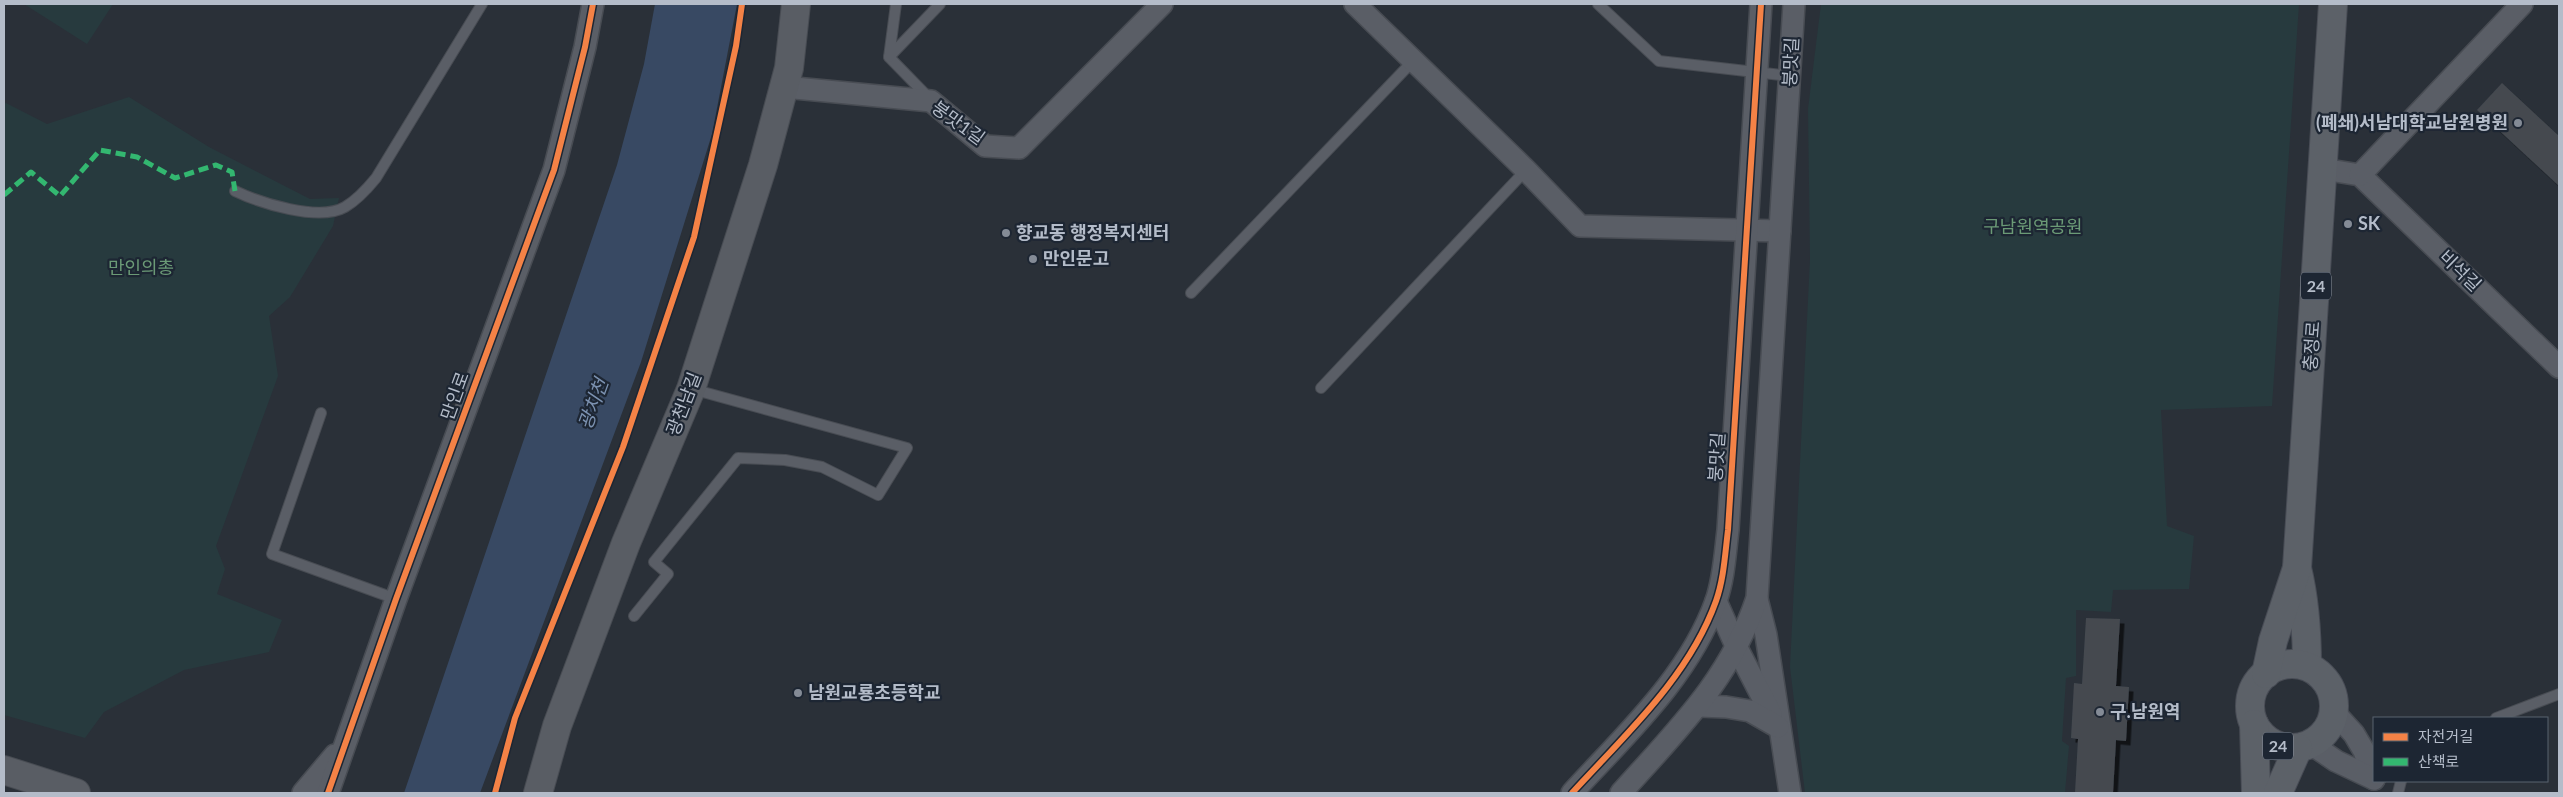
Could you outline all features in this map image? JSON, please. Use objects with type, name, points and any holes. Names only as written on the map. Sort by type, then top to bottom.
[{"type":"main road","name":"충정로","points":[[2266,674],[2273,641],[2297,568],[2332,4]]},
{"type":"main road","name":"충정로","points":[[2297,568],[2304,598],[2307,626],[2307,666]]},
{"type":"main road","points":[[2266,674],[2278,667],[2292,664],[2307,666],[2319,673],[2328,684],[2334,698],[2334,712]]},
{"type":"main road","name":"24","points":[[2266,674],[2256,685],[2251,697],[2250,711],[2254,724],[2261,735],[2272,743],[2284,748],[2304,746],[2322,736],[2330,726],[2334,712]]},
{"type":"main road","name":"24","points":[[2254,724],[2256,793]]},
{"type":"main road","name":"24","points":[[2278,793],[2304,746]]},
{"type":"street","name":"만인로","points":[[328,793],[343,745],[554,170],[585,47],[593,4]]},
{"type":"street","name":"광천남길","points":[[538,793],[557,726],[626,543],[691,389],[763,165],[789,68],[796,4]]},
{"type":"street","name":"붕맛1길","points":[[784,87],[931,101],[985,146],[1019,148],[1162,4]]},
{"type":"street","points":[[1355,4],[1526,170],[1580,226],[1780,231]]},
{"type":"street","name":"붕맛길","points":[[1572,793],[1647,710],[1686,660],[1706,624],[1716,600],[1723,574],[1728,530],[1761,4]]},
{"type":"street","name":"붕맛길","points":[[1621,793],[1699,706],[1724,670],[1749,620],[1757,598],[1794,4]]},
{"type":"street","points":[[2323,169],[2360,175],[2522,4]]},
{"type":"street","name":"비석길","points":[[2360,175],[2559,367]]},
{"type":"street","name":"붕맛길","points":[[1757,598],[1766,635],[1778,728],[1790,793]]},
{"type":"street","name":"붕맛길","points":[[1716,600],[1736,646],[1778,728]]},
{"type":"street","points":[[1699,706],[1726,707],[1750,711],[1778,728]]},
{"type":"street","points":[[2334,712],[2354,734],[2364,751],[2373,777]]},
{"type":"street","points":[[303,793],[343,745]]},
{"type":"street","points":[[2304,746],[2373,780]]},
{"type":"street","points":[[4,770],[76,793]]},
{"type":"street","points":[[2376,782],[2386,793]]},
{"type":"lane","points":[[235,191],[269,205],[303,211],[329,212],[344,208],[363,194],[376,178],[482,4]]},
{"type":"lane","points":[[889,57],[896,4]]},
{"type":"lane","points":[[889,57],[940,4]]},
{"type":"lane","points":[[1598,4],[1660,62],[1790,76]]},
{"type":"lane","points":[[889,57],[931,101]]},
{"type":"lane","points":[[1191,293],[1413,61]]},
{"type":"lane","points":[[1321,388],[1526,170]]},
{"type":"lane","points":[[634,616],[668,574],[654,562],[738,458],[785,460],[822,467],[878,495],[907,448],[691,389]]},
{"type":"lane","points":[[321,413],[272,554],[396,599]]},
{"type":"lane","points":[[2499,717],[2559,694]]},
{"type":"green space","points":[[24,4],[113,4],[87,44]]},
{"type":"green space","name":"구남원역공원","points":[[1821,4],[2299,4],[2272,406],[2161,410],[2167,526],[2194,536],[2189,589],[2113,590],[2111,612],[2076,610],[2076,676],[2066,678],[2062,741],[2069,746],[2065,793],[1805,793],[1790,667],[1810,259],[1808,109]]},
{"type":"green space","name":"만인의총","points":[[129,97],[209,147],[310,199],[339,198],[333,226],[290,297],[269,316],[278,376],[216,546],[225,569],[217,594],[282,620],[269,652],[184,670],[104,712],[85,738],[4,715],[4,104],[6,103],[47,124]]},
{"type":"water","name":"광치천","points":[[655,4],[737,4],[712,134],[641,362],[480,793],[404,793],[617,165],[644,64]]},
{"type":"building","name":"(폐쇄)서남대학교남원병원","points":[[2502,83],[2559,136],[2559,186],[2477,110]]},
{"type":"building","name":"구.남원역","points":[[2086,618],[2120,619],[2116,686],[2129,687],[2126,741],[2116,740],[2113,793],[2075,793],[2078,739],[2071,738],[2074,683],[2082,684]]},
{"type":"marked path","points":[[4,195],[31,172],[60,196],[100,150],[137,157],[175,178],[216,165],[232,172],[235,191]]},
{"type":"cycle path","points":[[328,793],[396,599],[554,170],[585,47],[593,4]]},
{"type":"cycle path","points":[[495,793],[515,718],[623,447],[694,237],[736,46],[742,4]]},
{"type":"cycle path","points":[[1572,793],[1633,727],[1672,680],[1704,629],[1721,584],[1728,530],[1761,4]]},
{"type":"place","name":"(폐쇄)서남대학교남원병원","points":[[2518,123]]},
{"type":"place","name":"SK","points":[[2348,224]]},
{"type":"place","name":"향교동 행정복지센터","points":[[1006,233]]},
{"type":"place","name":"만인문고","points":[[1033,259]]},
{"type":"place","name":"남원교룡초등학교","points":[[798,693]]},
{"type":"place","name":"구.남원역","points":[[2100,712]]}]
